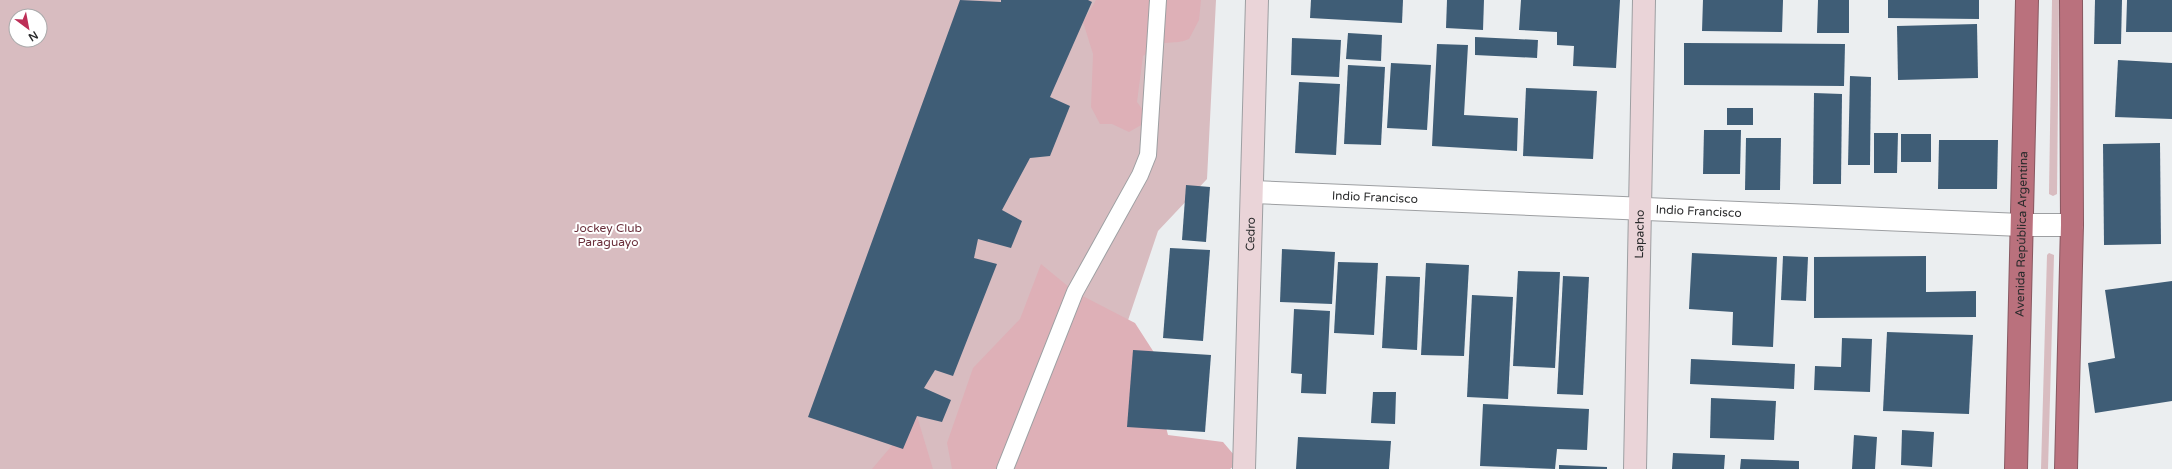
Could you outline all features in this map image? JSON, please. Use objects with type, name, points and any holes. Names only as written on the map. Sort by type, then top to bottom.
[{"type":"highway","name":"Avenida República Argentina","points":[[2016,469],[2027,0]]},
{"type":"highway","points":[[2066,469],[2072,224],[2071,0]]},
{"type":"street","name":"Cedro","points":[[1244,469],[1253,192],[1256,0]]},
{"type":"street","name":"Lapacho","points":[[1635,469],[1644,0]]},
{"type":"street","name":"Indio Francisco","points":[[1253,192],[1640,207],[2022,225],[2072,224]]},
{"type":"lane","points":[[1005,469],[1075,292],[1140,175],[1148,155],[1158,0]]},
{"type":"green space","name":"Jockey Club Paraguayo","points":[[0,0],[1216,0],[1207,179],[1158,231],[1078,469],[0,469]]},
{"type":"green space","points":[[2052,0],[2059,0],[2057,194],[2053,196],[2049,194]]},
{"type":"green space","points":[[2049,253],[2054,255],[2048,469],[2041,469],[2047,255]]},
{"type":"shaded area","points":[[1096,0],[1201,0],[1199,20],[1189,39],[1159,45],[1143,56],[1137,102],[1150,120],[1129,132],[1112,124],[1100,124],[1091,107],[1093,54],[1083,22]]},
{"type":"shaded area","points":[[1041,264],[1075,292],[1135,323],[1164,368],[1159,400],[1168,435],[1223,442],[1240,462],[1230,469],[952,469],[947,443],[973,368],[1020,319]]},
{"type":"shaded area","points":[[917,416],[933,469],[872,469]]},
{"type":"building","points":[[960,0],[1001,2],[1001,0],[1088,0],[1092,2],[1050,97],[1070,106],[1050,156],[1030,158],[1002,210],[1022,221],[1011,248],[978,239],[974,258],[997,264],[953,376],[935,370],[924,388],[951,400],[942,422],[917,416],[903,449],[808,417]]},
{"type":"building","points":[[1311,0],[1403,0],[1402,23],[1310,18]]},
{"type":"building","points":[[1447,0],[1484,0],[1483,30],[1446,28]]},
{"type":"building","points":[[1521,0],[1620,0],[1616,68],[1573,66],[1574,46],[1557,45],[1557,32],[1519,30]]},
{"type":"building","points":[[1703,0],[1783,0],[1782,32],[1702,31]]},
{"type":"building","points":[[1818,0],[1849,0],[1849,33],[1817,33]]},
{"type":"building","points":[[1888,0],[1979,0],[1979,19],[1888,18]]},
{"type":"building","points":[[2095,0],[2122,0],[2121,44],[2094,44]]},
{"type":"building","points":[[2127,0],[2172,0],[2172,32],[2126,32]]},
{"type":"building","points":[[1977,24],[1978,78],[1898,80],[1897,26]]},
{"type":"building","points":[[1348,33],[1382,35],[1381,61],[1346,59]]},
{"type":"building","points":[[1475,37],[1538,40],[1537,58],[1475,55]]},
{"type":"building","points":[[1292,38],[1341,40],[1339,77],[1291,75]]},
{"type":"building","points":[[1684,43],[1845,44],[1844,86],[1684,85]]},
{"type":"building","points":[[1437,44],[1468,45],[1464,115],[1518,118],[1517,151],[1432,146]]},
{"type":"building","points":[[2118,60],[2172,63],[2172,119],[2115,117]]},
{"type":"building","points":[[1391,63],[1431,65],[1427,130],[1387,128]]},
{"type":"building","points":[[1348,65],[1385,67],[1381,145],[1344,144]]},
{"type":"building","points":[[1850,76],[1871,77],[1870,165],[1848,165]]},
{"type":"building","points":[[1299,82],[1340,84],[1336,155],[1295,153]]},
{"type":"building","points":[[1526,88],[1597,91],[1593,159],[1523,156]]},
{"type":"building","points":[[1814,93],[1842,94],[1841,184],[1813,184]]},
{"type":"building","points":[[1727,108],[1753,108],[1753,125],[1727,125]]},
{"type":"building","points":[[1704,130],[1741,130],[1740,174],[1703,174]]},
{"type":"building","points":[[1874,133],[1898,133],[1897,173],[1874,173]]},
{"type":"building","points":[[1901,134],[1931,134],[1931,162],[1901,162]]},
{"type":"building","points":[[1746,138],[1781,138],[1780,190],[1745,190]]},
{"type":"building","points":[[1939,140],[1998,140],[1997,189],[1938,189]]},
{"type":"building","points":[[2160,143],[2161,244],[2104,245],[2103,144]]},
{"type":"building","points":[[1186,185],[1210,187],[1206,242],[1182,240]]},
{"type":"building","points":[[1170,248],[1210,250],[1203,341],[1163,338]]},
{"type":"building","points":[[1282,249],[1335,252],[1332,304],[1280,302]]},
{"type":"building","points":[[1692,253],[1777,257],[1773,347],[1732,345],[1733,312],[1689,309]]},
{"type":"building","points":[[1783,256],[1808,257],[1806,301],[1781,300]]},
{"type":"building","points":[[1926,256],[1926,292],[1976,291],[1976,317],[1814,318],[1814,257]]},
{"type":"building","points":[[1338,262],[1378,263],[1374,335],[1334,333]]},
{"type":"building","points":[[1426,263],[1469,265],[1464,356],[1421,355]]},
{"type":"building","points":[[1518,271],[1560,272],[1555,368],[1513,366]]},
{"type":"building","points":[[1386,276],[1420,277],[1417,350],[1382,348]]},
{"type":"building","points":[[1563,276],[1589,277],[1583,395],[1557,394]]},
{"type":"building","points":[[2172,281],[2172,401],[2095,413],[2088,363],[2115,358],[2105,290]]},
{"type":"building","points":[[1472,295],[1513,297],[1508,399],[1467,397]]},
{"type":"building","points":[[1294,309],[1330,311],[1326,394],[1301,393],[1302,374],[1291,373]]},
{"type":"building","points":[[1887,332],[1973,335],[1969,414],[1883,411]]},
{"type":"building","points":[[1842,338],[1872,339],[1870,392],[1814,390],[1815,366],[1841,367]]},
{"type":"building","points":[[1133,350],[1211,355],[1205,432],[1127,427]]},
{"type":"building","points":[[1691,359],[1795,364],[1794,389],[1690,384]]},
{"type":"building","points":[[1373,392],[1396,392],[1395,424],[1371,423]]},
{"type":"building","points":[[1711,398],[1776,401],[1774,440],[1710,438]]},
{"type":"building","points":[[1483,404],[1589,409],[1587,450],[1557,449],[1555,469],[1480,466]]},
{"type":"building","points":[[1902,430],[1934,432],[1932,467],[1901,465]]},
{"type":"building","points":[[1854,435],[1877,437],[1875,469],[1852,469]]},
{"type":"building","points":[[1298,437],[1391,441],[1389,469],[1296,469]]},
{"type":"building","points":[[1673,453],[1725,455],[1724,469],[1672,469]]},
{"type":"building","points":[[1741,459],[1799,461],[1799,469],[1740,469]]},
{"type":"building","points":[[1559,465],[1607,467],[1607,469],[1559,469]]}]
